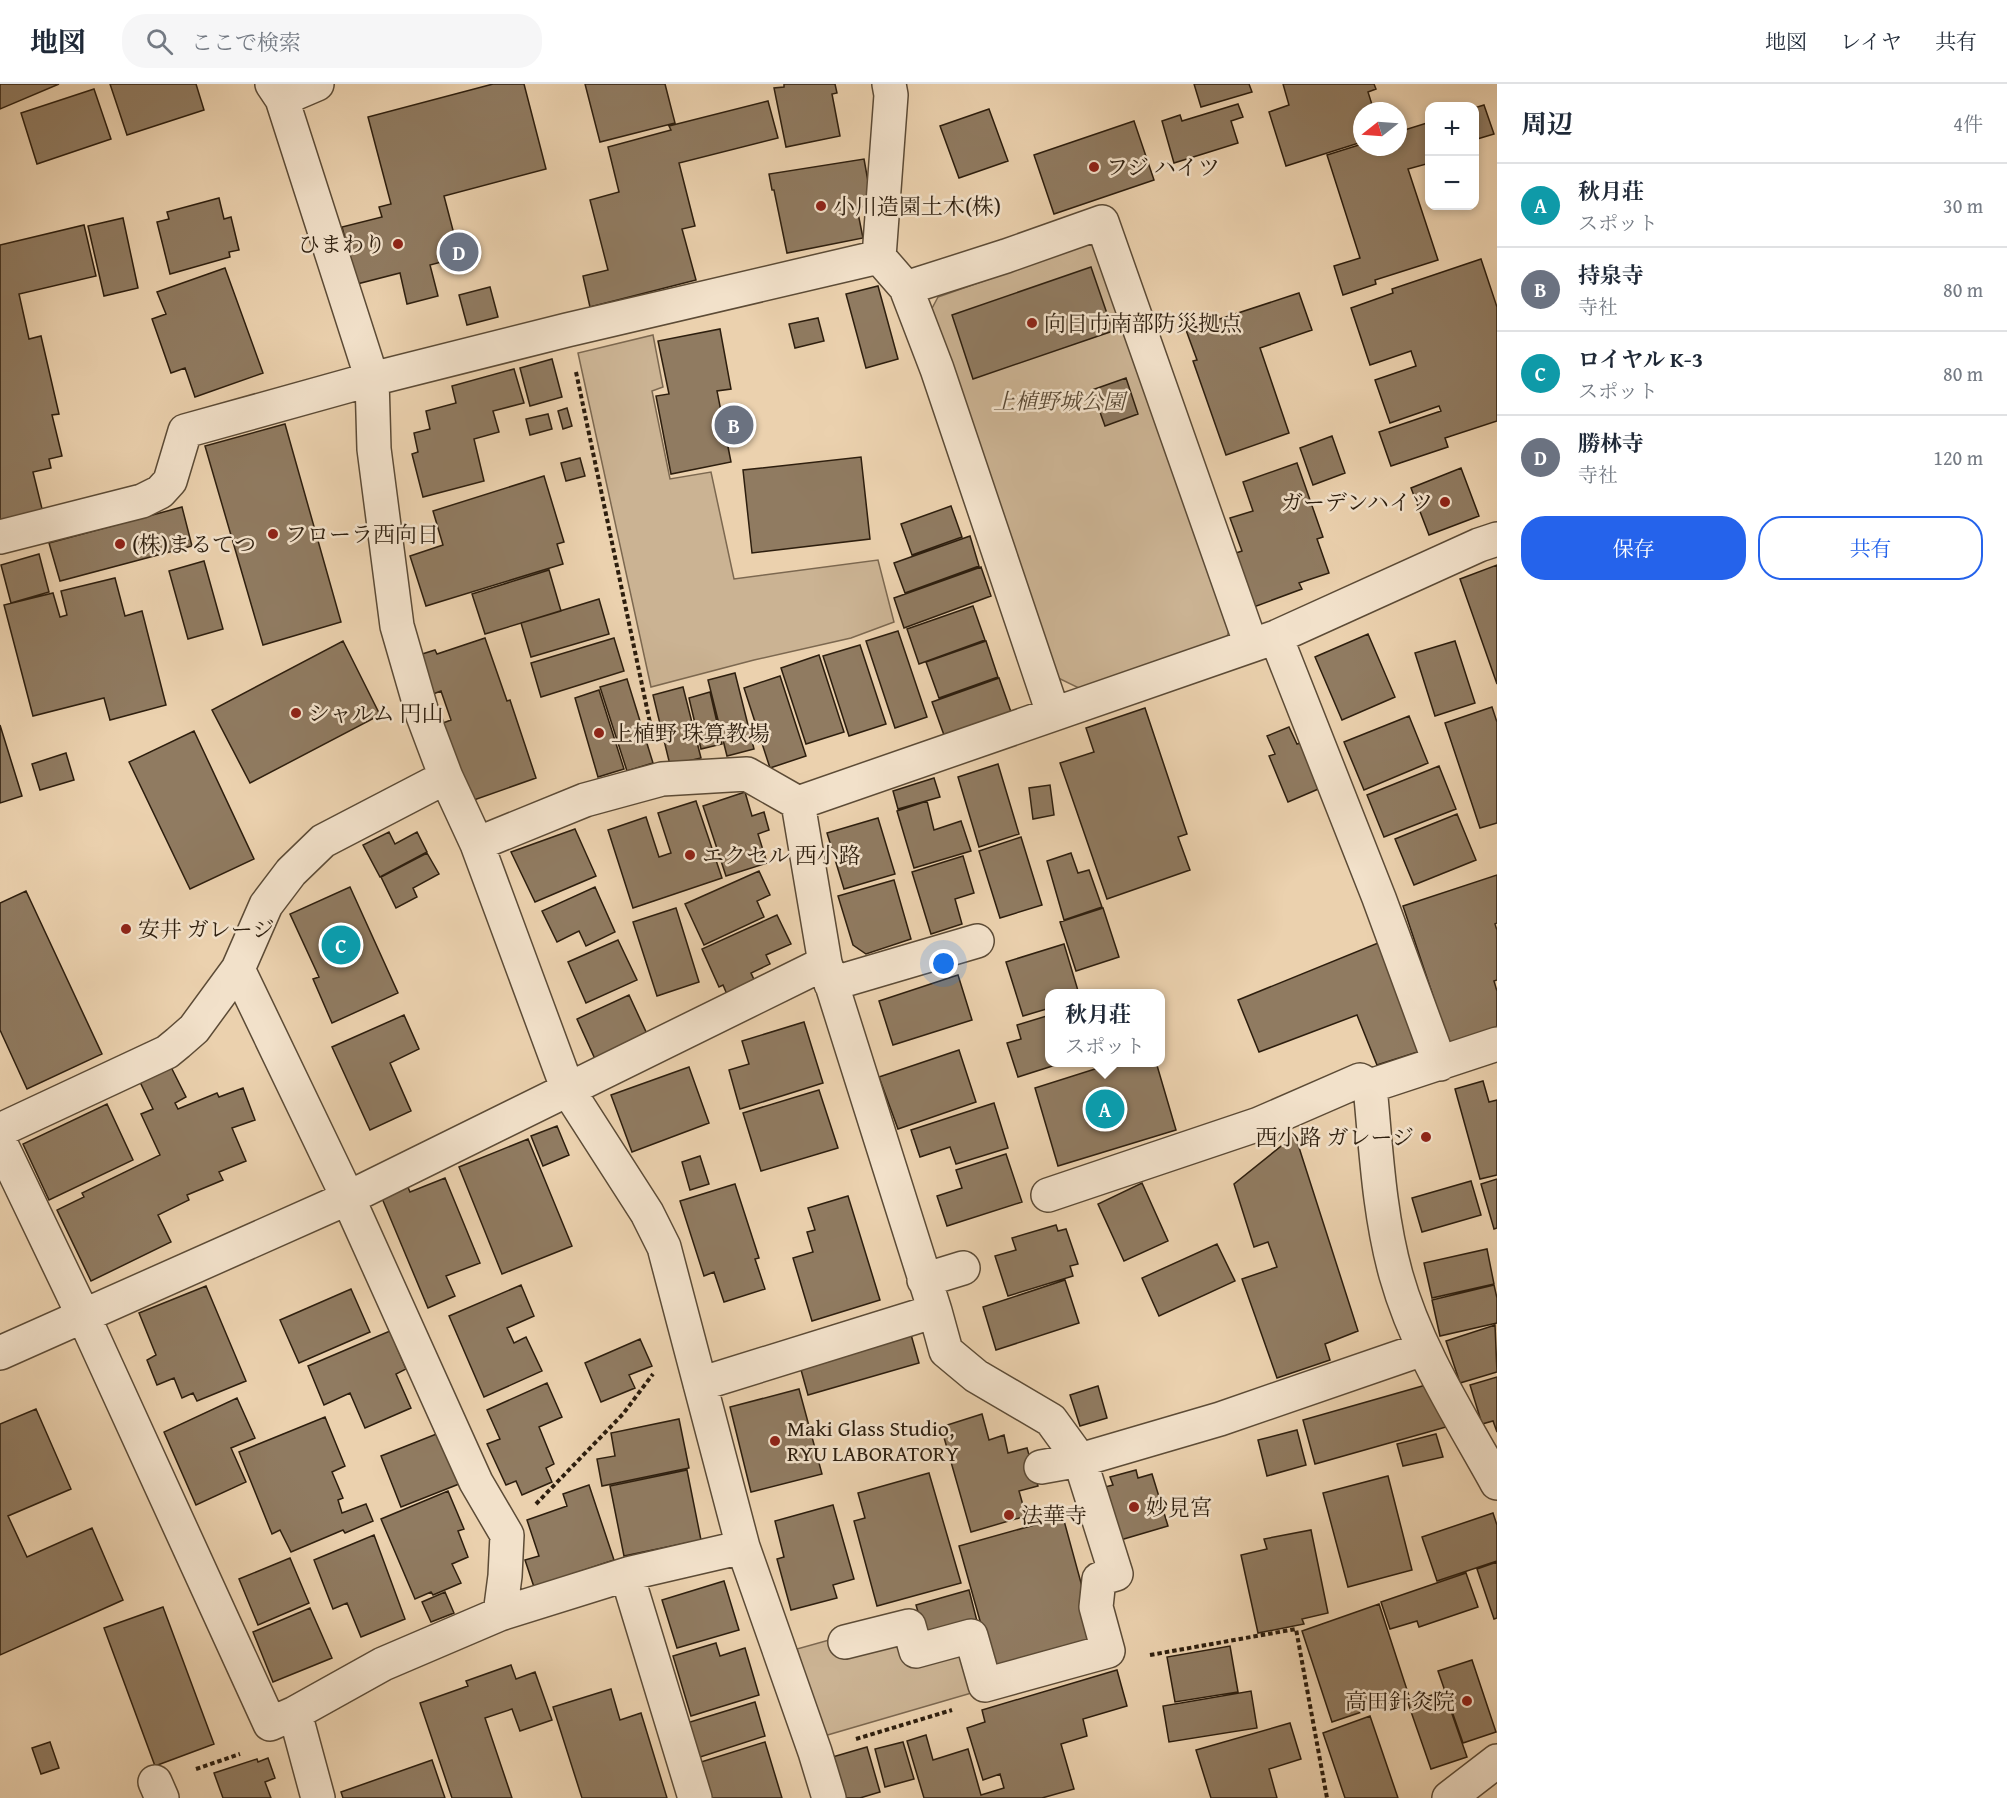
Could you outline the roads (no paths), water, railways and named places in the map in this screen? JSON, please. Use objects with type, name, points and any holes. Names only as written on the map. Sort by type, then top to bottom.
[{"type":"street","points":[[317,84],[277,92],[372,379],[374,449],[397,626],[423,716],[446,777],[477,844],[568,1090],[647,1213],[664,1246],[743,1547],[829,1798]]},
{"type":"street","points":[[889,84],[891,95],[879,257],[906,288],[937,369],[1053,713]]},
{"type":"street","points":[[906,288],[1102,222],[1263,641],[1379,898],[1440,1064]]},
{"type":"street","points":[[0,537],[142,501],[160,492],[170,481],[185,431],[372,379],[567,330],[879,257]]},
{"type":"street","points":[[477,844],[585,800],[662,779],[747,774],[798,803],[1263,641],[1497,539]]},
{"type":"street","points":[[0,1130],[168,1052],[194,1029],[238,969],[266,905],[307,855],[323,842],[446,777]]},
{"type":"street","points":[[798,803],[828,973],[946,1352],[976,1376],[1051,1420],[1080,1460],[1116,1574],[1099,1579],[1096,1607],[1108,1651],[985,1685],[971,1636],[916,1651],[909,1626],[845,1642]]},
{"type":"street","points":[[0,1353],[348,1198],[568,1090],[828,973],[977,941]]},
{"type":"street","points":[[238,969],[348,1198],[476,1482],[507,1535],[500,1614]]},
{"type":"street","points":[[1048,1195],[1259,1124],[1359,1080],[1370,1086],[1497,1044]]},
{"type":"street","points":[[1370,1086],[1382,1206],[1396,1275],[1423,1350],[1497,1483]]},
{"type":"street","points":[[0,1142],[283,1718],[318,1798]]},
{"type":"street","points":[[924,1280],[963,1269]]},
{"type":"street","points":[[700,1384],[934,1311]]},
{"type":"street","points":[[1041,1467],[1080,1460],[1220,1419],[1423,1350]]},
{"type":"street","points":[[283,1718],[383,1664],[500,1614],[627,1575],[743,1547]]},
{"type":"street","points":[[627,1575],[695,1798]]},
{"type":"street","points":[[1449,1798],[1497,1761]]},
{"type":"place","name":"フジ ハイツ","points":[[1094,167]]},
{"type":"place","name":"小川造園土木(株)","points":[[821,206]]},
{"type":"place","name":"ひまわり","points":[[398,244]]},
{"type":"place","name":"勝林寺","points":[[459,252]]},
{"type":"place","name":"向日市南部防災拠点","points":[[1032,323]]},
{"type":"place","name":"持泉寺","points":[[734,425]]},
{"type":"place","name":"ガーデンハイツ","points":[[1445,502]]},
{"type":"place","name":"フローラ西向日","points":[[273,534]]},
{"type":"place","name":"(株)まるてつ","points":[[120,544]]},
{"type":"place","name":"シャルム 円山","points":[[296,713]]},
{"type":"place","name":"上植野 珠算教場","points":[[599,733]]},
{"type":"place","name":"エクセル 西小路","points":[[690,855]]},
{"type":"place","name":"安井 ガレージ","points":[[126,929]]},
{"type":"place","name":"ロイヤル K-3","points":[[341,945]]},
{"type":"place","name":"秋月荘","points":[[1105,1109]]},
{"type":"place","name":"西小路 ガレージ","points":[[1426,1137]]},
{"type":"place","name":"Maki Glass Studio, RYU LABORATORY","points":[[775,1441]]},
{"type":"place","name":"妙見宮","points":[[1134,1507]]},
{"type":"place","name":"法華寺","points":[[1009,1515]]},
{"type":"place","name":"高田針灸院","points":[[1467,1701]]},
{"type":"park label","name":"上植野城公園","points":[[1059,401]]}]
